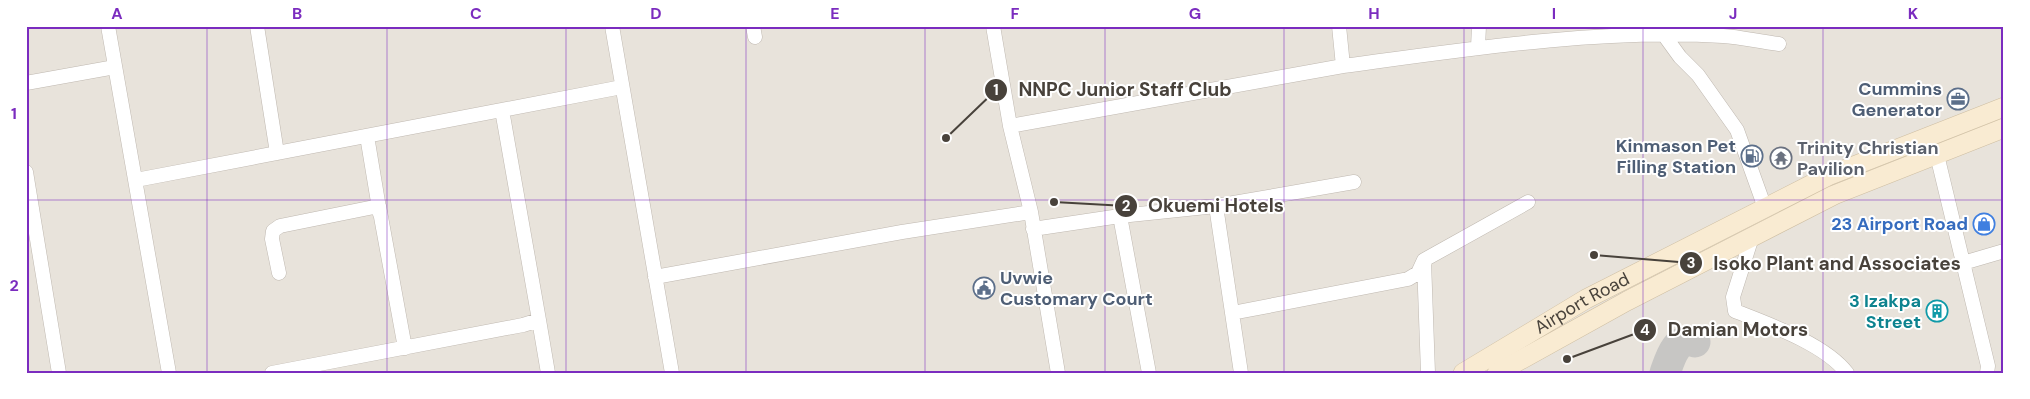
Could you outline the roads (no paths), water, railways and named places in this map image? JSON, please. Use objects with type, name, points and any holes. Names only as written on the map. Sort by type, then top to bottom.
[{"type":"main road","name":"Airport Road","points":[[1497,373],[1586,299],[1828,176],[2004,107]]},
{"type":"main road","name":"Airport Road","points":[[1463,373],[1752,237],[1834,195],[2004,128]]},
{"type":"street","points":[[108,26],[169,373]]},
{"type":"street","points":[[257,26],[277,153]]},
{"type":"street","points":[[612,26],[672,373]]},
{"type":"street","points":[[993,26],[1010,126],[1030,212],[1058,373]]},
{"type":"street","points":[[1339,26],[1343,66]]},
{"type":"street","points":[[1478,48],[1480,26]]},
{"type":"street","points":[[1010,126],[1343,66],[1478,48],[1640,34],[1724,36],[1779,44]]},
{"type":"street","points":[[1664,35],[1698,75],[1737,130],[1765,208]]},
{"type":"street","points":[[26,83],[116,67]]},
{"type":"street","points":[[136,180],[622,87]]},
{"type":"street","points":[[502,110],[548,373]]},
{"type":"street","points":[[367,136],[405,348]]},
{"type":"street","points":[[1936,155],[1988,366],[1987,373]]},
{"type":"street","points":[[26,172],[58,373]]},
{"type":"street","points":[[1033,229],[1120,216],[1216,206],[1354,182]]},
{"type":"street","points":[[1232,313],[1408,279],[1418,273],[1424,260],[1528,202]]},
{"type":"street","points":[[279,273],[272,239],[274,231],[280,226],[378,206],[382,221]]},
{"type":"street","points":[[1216,206],[1241,373]]},
{"type":"street","points":[[655,276],[902,232],[1030,212]]},
{"type":"street","points":[[1120,216],[1149,373]]},
{"type":"street","points":[[1752,237],[1733,296],[1734,311],[1815,347],[1847,373]]},
{"type":"street","points":[[1962,263],[2004,251]]},
{"type":"street","points":[[1424,260],[1428,373]]},
{"type":"street","points":[[272,373],[539,320]]},
{"type":"place","name":"Cummins Generator","points":[[1958,99]]},
{"type":"place","name":"NNPC Junior Staff Club","points":[[946,138]]},
{"type":"place","name":"Kinmason Pet Filling Station","points":[[1752,156]]},
{"type":"place","name":"Trinity Christian Pavilion","points":[[1781,158]]},
{"type":"place","name":"Okuemi Hotels","points":[[1054,202]]},
{"type":"place","name":"23 Airport Road","points":[[1984,224]]},
{"type":"place","name":"Isoko Plant and Associates","points":[[1594,255]]},
{"type":"place","name":"Uvwie Customary Court","points":[[984,288]]},
{"type":"place","name":"3 Izakpa Street","points":[[1937,311]]},
{"type":"place","name":"Damian Motors","points":[[1567,359]]}]
